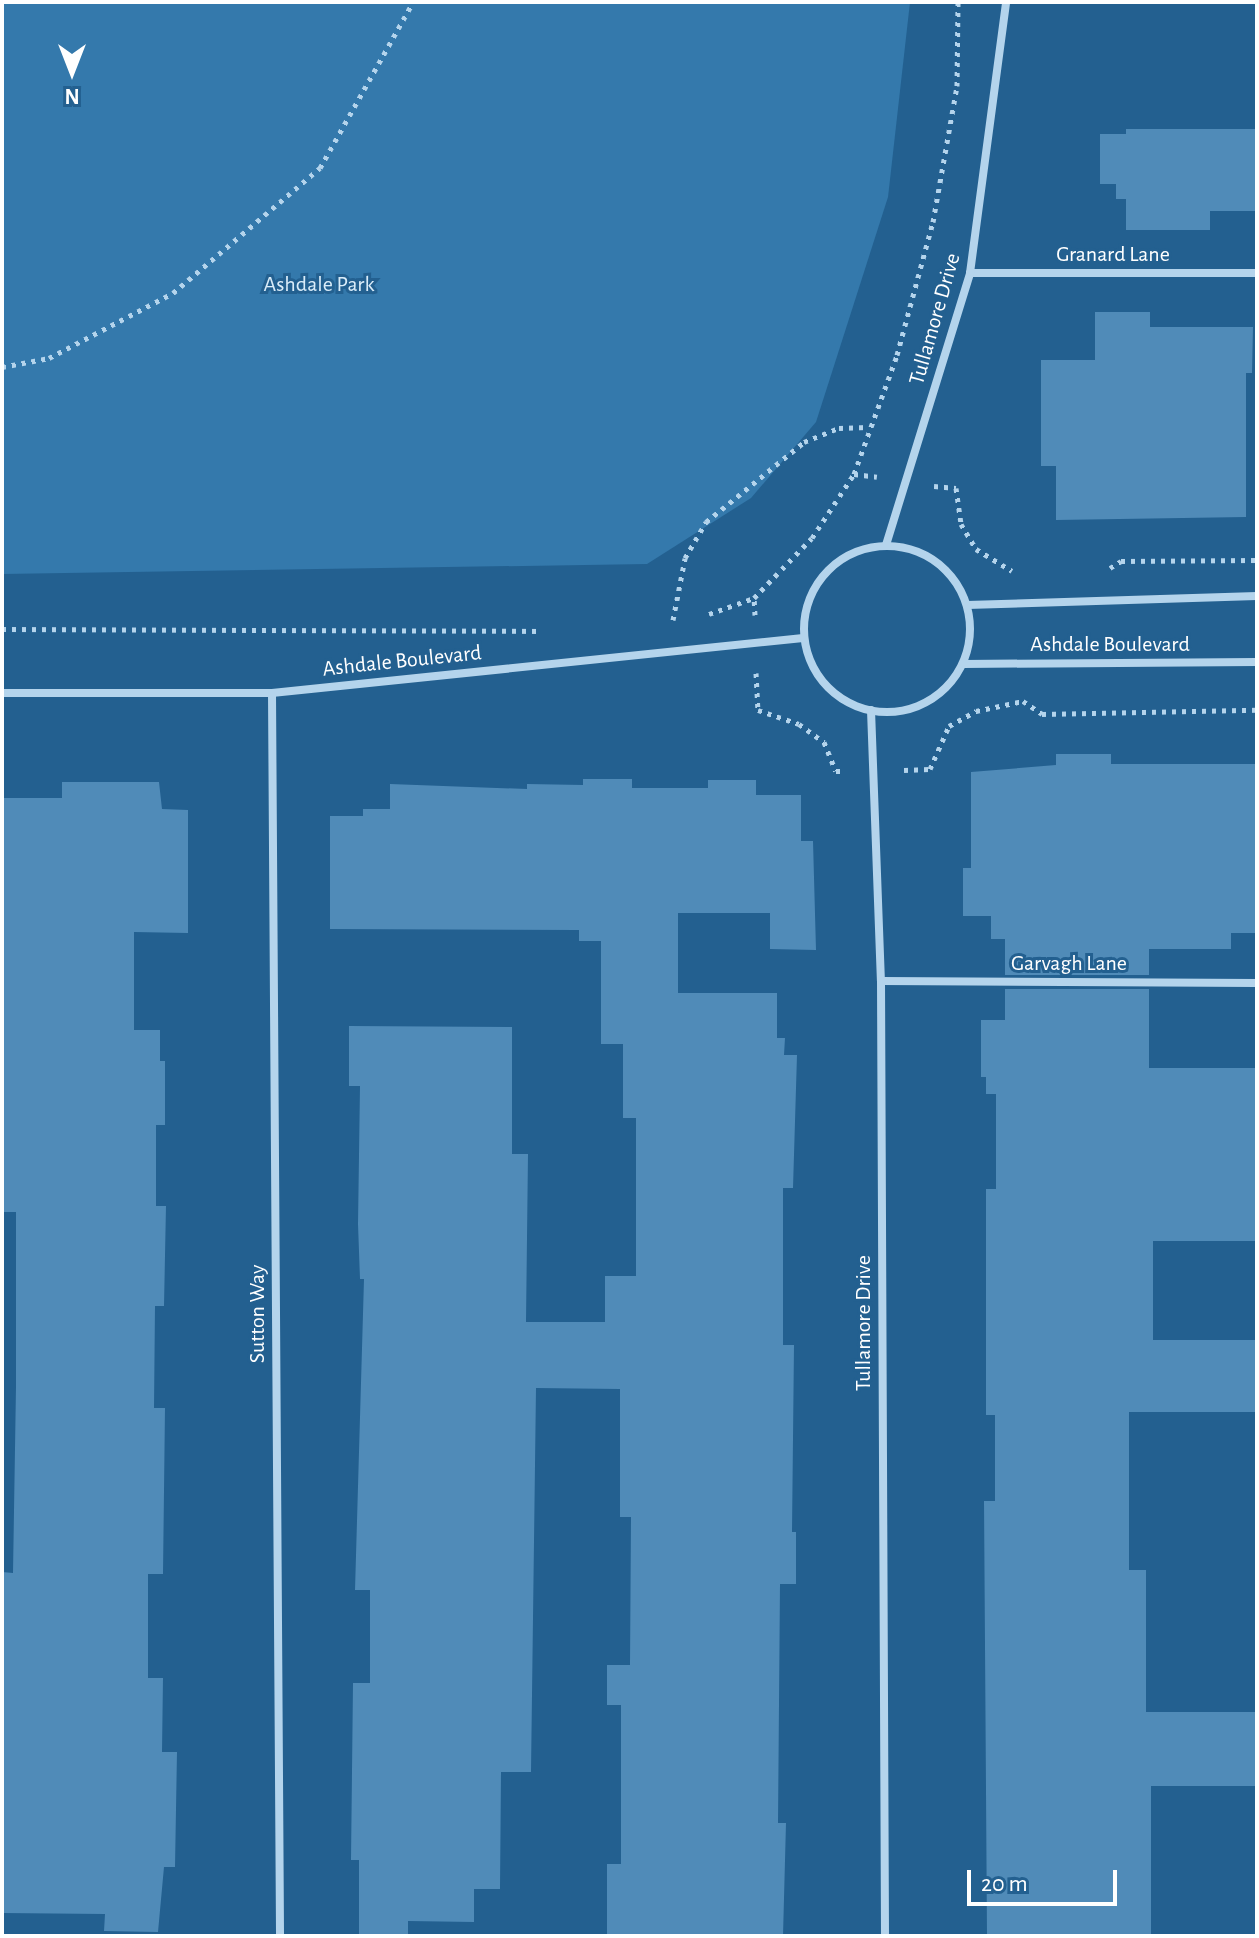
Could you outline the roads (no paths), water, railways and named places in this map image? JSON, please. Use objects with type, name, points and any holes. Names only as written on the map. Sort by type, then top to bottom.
[{"type":"street","name":"Tullamore Drive","points":[[886,545],[970,273],[1006,2]]},
{"type":"street","name":"Granard Lane","points":[[970,273],[1257,273]]},
{"type":"street","points":[[886,545],[915,550],[940,565],[967,605],[971,633],[963,664],[946,687],[922,704],[893,712],[871,710],[843,700],[821,681],[803,638],[805,610],[816,583],[836,562],[863,549],[886,545]]},
{"type":"street","name":"Ashdale Boulevard","points":[[967,605],[1257,596]]},
{"type":"street","name":"Ashdale Boulevard","points":[[2,693],[272,693],[803,638]]},
{"type":"street","name":"Ashdale Boulevard","points":[[963,664],[1257,662]]},
{"type":"street","name":"Sutton Way","points":[[272,693],[280,1936]]},
{"type":"street","name":"Tullamore Drive","points":[[871,710],[881,981],[885,1936]]},
{"type":"street","name":"Garvagh Lane","points":[[881,981],[1257,983]]},
{"type":"park label","name":"Ashdale Park","points":[[319,285]]}]
